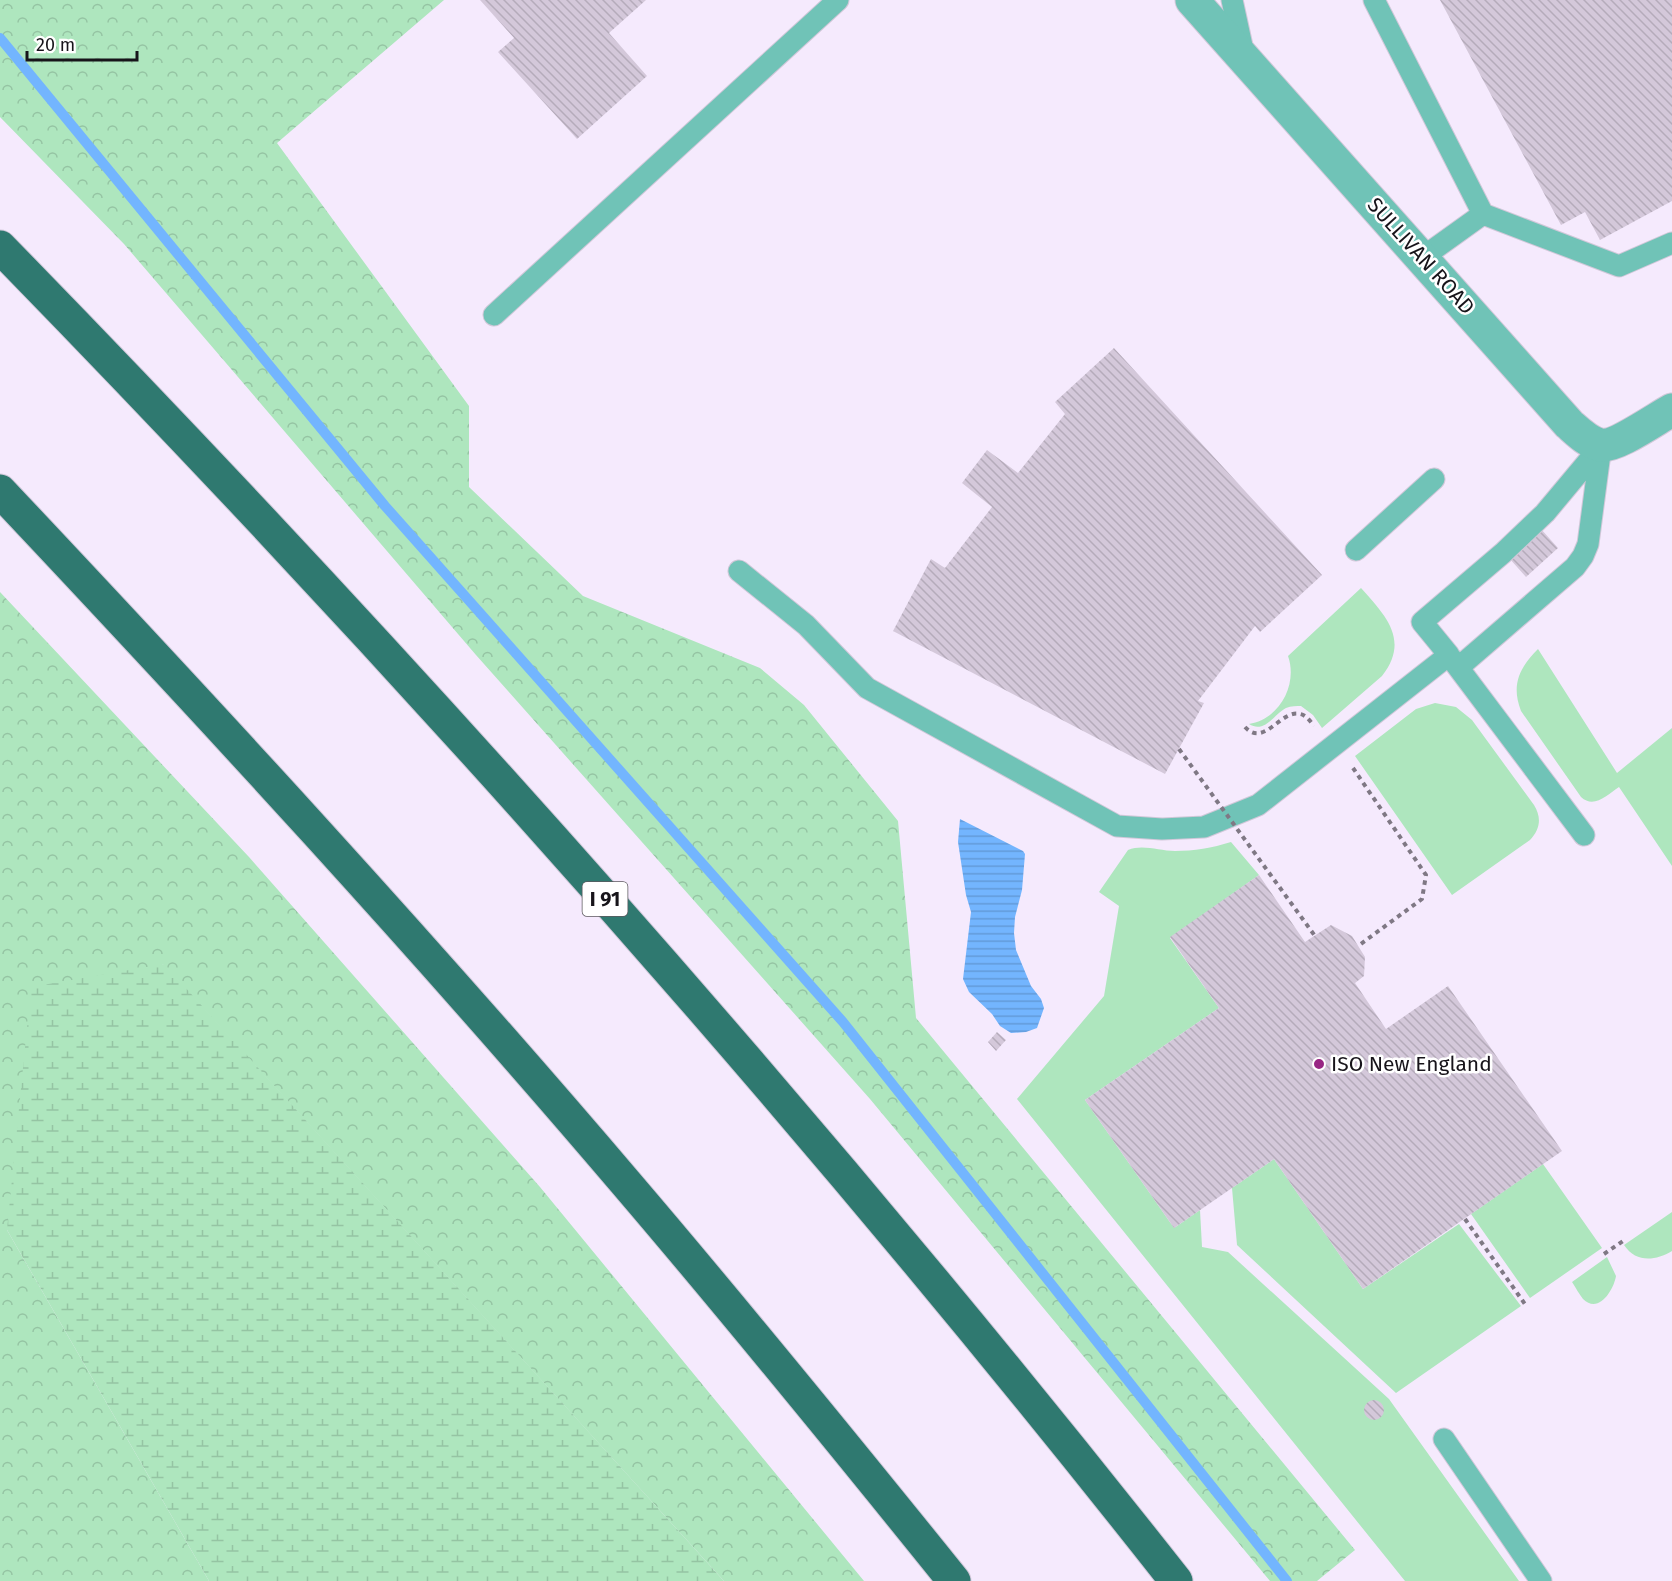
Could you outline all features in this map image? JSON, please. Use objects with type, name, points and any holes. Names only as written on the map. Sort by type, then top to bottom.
[{"type":"highway","name":"I 91","points":[[0,247],[306,568],[522,805],[741,1055],[941,1290],[1176,1581]]},
{"type":"highway","points":[[0,491],[307,822],[519,1060],[734,1311],[954,1581]]},
{"type":"street","name":"SULLIVAN ROAD","points":[[1192,0],[1423,257],[1569,424],[1584,438],[1601,446]]},
{"type":"street","points":[[1601,446],[1613,444],[1672,410]]},
{"type":"lane","points":[[494,315],[838,0]]},
{"type":"lane","points":[[1232,0],[1246,61]]},
{"type":"lane","points":[[1374,0],[1483,214],[1619,266],[1672,243]]},
{"type":"lane","points":[[1423,257],[1483,214]]},
{"type":"lane","points":[[1584,835],[1454,661],[1422,622],[1503,553],[1545,513],[1601,446]]},
{"type":"lane","points":[[739,571],[806,625],[867,688],[1117,826],[1204,827],[1258,805],[1454,661],[1575,567],[1588,544],[1601,446]]},
{"type":"lane","points":[[1356,550],[1434,479]]},
{"type":"lane","points":[[1444,1439],[1541,1581]]},
{"type":"path","points":[[1245,727],[1251,731],[1263,732],[1289,715],[1298,713],[1305,716],[1318,731]]},
{"type":"path","points":[[1179,749],[1315,936]]},
{"type":"path","points":[[1348,760],[1426,875],[1422,899],[1358,946]]},
{"type":"path","points":[[1465,1219],[1527,1307]]},
{"type":"path","points":[[1604,1254],[1623,1241]]},
{"type":"green space","points":[[0,0],[444,0],[277,143],[469,406],[469,487],[583,596],[760,668],[804,705],[898,821],[916,1018],[1355,1550],[1317,1581],[1270,1581],[870,1099],[476,655],[124,244],[0,117]]},
{"type":"green space","points":[[1361,588],[1386,619],[1394,640],[1394,651],[1390,663],[1382,676],[1322,728],[1313,715],[1301,706],[1286,708],[1260,727],[1249,724],[1270,715],[1284,699],[1290,678],[1288,656]]},
{"type":"green space","points":[[0,592],[249,857],[540,1187],[864,1581],[724,1581],[163,964],[7,1230],[209,1581],[0,1581]]},
{"type":"green space","points":[[1538,649],[1617,773],[1672,728],[1672,866],[1619,787],[1596,801],[1591,802],[1581,797],[1521,711],[1517,693],[1519,677],[1526,663]]},
{"type":"green space","points":[[1435,703],[1456,707],[1472,720],[1534,805],[1539,819],[1538,828],[1530,840],[1452,895],[1355,756],[1416,709]]},
{"type":"green space","points":[[1231,842],[1259,875],[1170,938],[1219,1008],[1085,1100],[1174,1228],[1200,1210],[1202,1247],[1228,1252],[1389,1399],[1519,1581],[1405,1581],[1017,1099],[1104,996],[1119,906],[1099,892],[1128,850],[1151,848],[1169,851],[1189,850]]},
{"type":"green space","points":[[164,964],[724,1581],[209,1581],[7,1230],[31,987]]},
{"type":"green space","points":[[1274,1159],[1363,1289],[1459,1224],[1521,1306],[1396,1393],[1237,1245],[1232,1188]]},
{"type":"green space","points":[[1543,1164],[1602,1248],[1530,1298],[1471,1214]]},
{"type":"green space","points":[[1672,1212],[1672,1251],[1659,1257],[1646,1258],[1634,1255],[1624,1245]]},
{"type":"green space","points":[[1607,1257],[1616,1276],[1615,1281],[1605,1298],[1595,1304],[1589,1303],[1583,1299],[1572,1282]]},
{"type":"water","points":[[960,819],[1025,854],[1022,890],[1015,917],[1016,950],[1031,986],[1041,999],[1044,1008],[1037,1028],[1026,1032],[1011,1033],[1000,1026],[992,1014],[969,992],[963,979],[971,912],[966,895],[958,842]]},
{"type":"building","points":[[480,0],[646,0],[609,33],[647,76],[577,139],[498,52],[514,38]]},
{"type":"building","points":[[1440,0],[1672,0],[1672,201],[1600,240],[1585,212],[1561,225]]},
{"type":"building","points":[[1114,348],[1322,575],[1260,632],[1255,626],[1198,701],[1204,703],[1165,774],[893,631],[931,559],[945,568],[992,507],[962,483],[987,450],[1018,473],[1065,414],[1055,402]]},
{"type":"building","points":[[1541,529],[1558,548],[1526,577],[1509,558]]},
{"type":"building","name":"ISO New England","points":[[1259,875],[1305,942],[1331,925],[1352,936],[1365,957],[1364,976],[1355,983],[1386,1029],[1448,986],[1562,1151],[1363,1289],[1274,1159],[1174,1228],[1085,1100],[1219,1008],[1170,937]]},
{"type":"building","points":[[997,1032],[1006,1040],[996,1051],[988,1042]]},
{"type":"building","points":[[1374,1400],[1381,1403],[1384,1410],[1381,1417],[1374,1420],[1367,1417],[1364,1410],[1367,1403]]},
{"type":"waterway","points":[[0,38],[385,506],[843,1022],[1287,1581]]},
{"type":"place","name":"ISO New England","points":[[1319,1064]]}]
